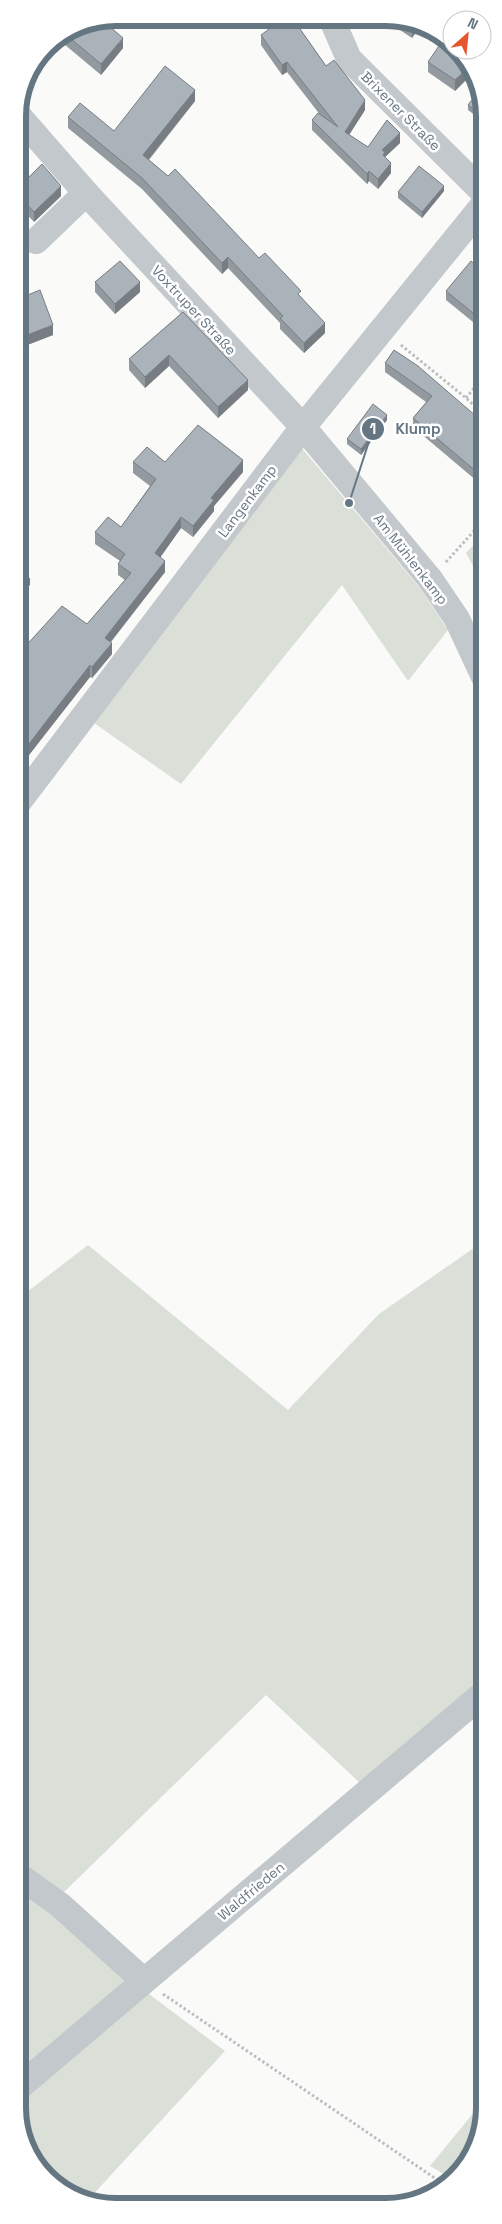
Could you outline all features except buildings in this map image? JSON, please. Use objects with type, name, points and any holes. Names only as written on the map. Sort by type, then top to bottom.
[{"type":"street","name":"Brixener Straße","points":[[335,26],[350,59],[476,185]]},
{"type":"street","name":"Voxtruper Straße","points":[[26,125],[86,193],[303,427]]},
{"type":"street","points":[[36,241],[86,193]]},
{"type":"street","name":"Langenkamp","points":[[26,793],[303,427],[476,214]]},
{"type":"street","name":"Am Mühlenkamp","points":[[303,427],[430,579],[457,619],[476,661]]},
{"type":"street","name":"Waldfrieden","points":[[26,2081],[476,1700]]},
{"type":"street","points":[[26,1881],[60,1906],[144,1981]]},
{"type":"path","points":[[383,330],[476,408]]},
{"type":"path","points":[[466,398],[476,386]]},
{"type":"path","points":[[430,579],[476,529]]},
{"type":"path","points":[[144,1981],[234,2044],[439,2181]]},
{"type":"shaded area","points":[[294,439],[420,588],[448,630],[408,681],[342,585],[181,784],[84,716]]},
{"type":"shaded area","points":[[476,542],[476,571],[466,553]]},
{"type":"shaded area","points":[[88,1245],[288,1410],[379,1314],[476,1247],[476,1684],[360,1783],[266,1695],[63,1893],[113,1967],[225,2051],[93,2195],[87,2193],[61,2179],[41,2158],[29,2131],[26,2108],[26,1293]]},
{"type":"shaded area","points":[[476,2110],[473,2131],[461,2158],[445,2175],[430,2166]]},
{"type":"place","name":"Klump","points":[[349,503]]}]
